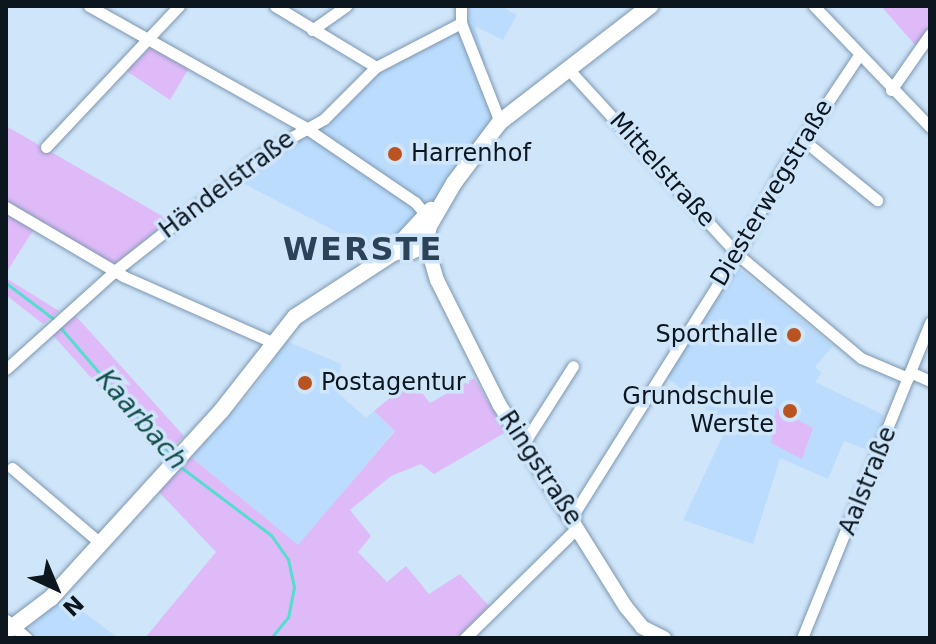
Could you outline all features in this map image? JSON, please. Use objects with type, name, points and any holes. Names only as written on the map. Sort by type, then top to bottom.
[{"type":"main road","points":[[13,630],[51,598],[182,452],[265,338],[303,309],[411,243],[500,122],[571,72],[650,6]]},
{"type":"main road","points":[[411,243],[426,215],[454,183]]},
{"type":"street","points":[[89,6],[306,128],[415,202],[426,215]]},
{"type":"street","points":[[46,147],[179,6]]},
{"type":"street","points":[[275,6],[376,67]]},
{"type":"street","points":[[312,30],[346,6]]},
{"type":"street","points":[[461,6],[461,23],[500,122]]},
{"type":"street","points":[[814,6],[891,90],[930,127]]},
{"type":"street","name":"Händelstraße","points":[[6,369],[116,270],[267,151],[324,119],[376,67],[461,23]]},
{"type":"street","points":[[891,90],[930,34]]},
{"type":"street","name":"Diesterwegstraße","points":[[465,638],[577,525],[575,512],[737,254],[802,139],[859,55]]},
{"type":"street","name":"Mittelstraße","points":[[571,72],[737,254],[861,358],[930,381]]},
{"type":"street","points":[[802,139],[877,200]]},
{"type":"street","points":[[6,207],[116,270],[265,338]]},
{"type":"street","name":"Ringstraße","points":[[411,243],[437,280],[524,443],[577,525],[638,632],[664,638]]},
{"type":"street","name":"Aalstraße","points":[[802,638],[930,322]]},
{"type":"street","points":[[524,443],[573,366]]},
{"type":"street","points":[[12,468],[100,543]]},
{"type":"shaded area","points":[[470,6],[501,6],[517,15],[503,40],[475,26],[486,64],[478,68],[498,121],[452,182],[385,257],[235,179],[378,70],[468,23]]},
{"type":"shaded area","points":[[881,6],[930,6],[930,25],[916,46]]},
{"type":"shaded area","points":[[152,47],[189,68],[170,100],[125,70]]},
{"type":"shaded area","points":[[6,126],[169,220],[114,265],[6,203]]},
{"type":"shaded area","points":[[6,213],[34,229],[6,273]]},
{"type":"shaded area","name":"Grundschule Werste","points":[[739,269],[833,346],[815,367],[822,373],[815,382],[884,415],[872,452],[844,441],[828,479],[780,458],[753,544],[683,520],[727,427],[667,377],[731,272]]},
{"type":"shaded area","points":[[6,278],[59,311],[43,324],[6,295]]},
{"type":"shaded area","points":[[75,315],[184,436],[162,456],[53,335]]},
{"type":"shaded area","points":[[286,341],[341,364],[338,393],[366,418],[374,411],[395,430],[298,546],[191,457],[252,391]]},
{"type":"shaded area","points":[[474,378],[506,432],[434,474],[421,464],[391,476],[350,510],[371,536],[358,552],[387,582],[406,566],[429,594],[460,574],[489,606],[457,638],[145,638],[216,552],[159,492],[191,457],[298,545],[395,431],[374,411],[412,380],[430,403]]},
{"type":"shaded area","points":[[776,408],[813,428],[802,459],[771,443]]},
{"type":"shaded area","points":[[64,597],[118,638],[38,638],[30,627]]},
{"type":"waterway","name":"Kaarbach","points":[[6,283],[55,320]]},
{"type":"waterway","name":"Kaarbach","points":[[59,326],[171,456]]},
{"type":"waterway","name":"Kaarbach","points":[[178,465],[271,535],[288,559],[294,587],[288,617],[271,638]]},
{"type":"place","name":"Harrenhof","points":[[395,154]]},
{"type":"place","name":"Sporthalle","points":[[794,335]]},
{"type":"place","name":"Postagentur","points":[[305,383]]},
{"type":"place","name":"Grundschule Werste","points":[[790,411]]},
{"type":"district","name":"WERSTE","points":[[363,249]]}]
